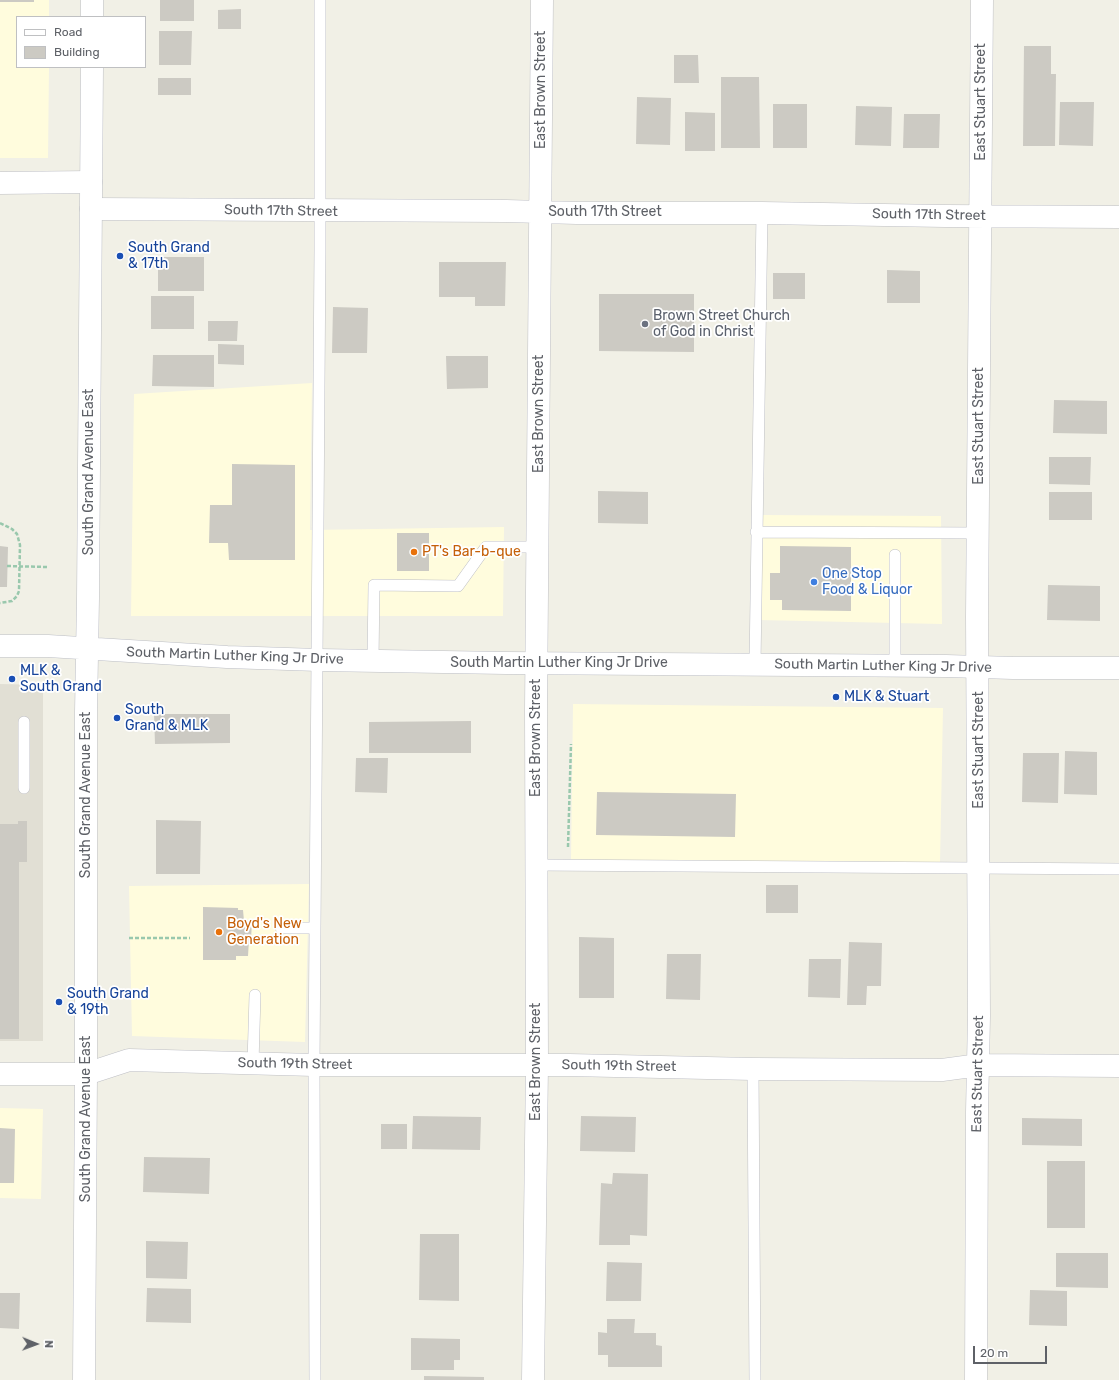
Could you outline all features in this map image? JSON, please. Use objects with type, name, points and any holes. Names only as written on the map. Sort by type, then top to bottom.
[{"type":"street","points":[[92,0],[92,16]]},
{"type":"street","name":"East Brown Street","points":[[532,1380],[537,1065],[536,865],[542,0]]},
{"type":"street","name":"East Stuart Street","points":[[976,1380],[979,1064],[979,666],[977,616],[982,0]]},
{"type":"street","name":"South Grand Avenue East","points":[[84,1380],[86,712],[92,68]]},
{"type":"street","points":[[0,183],[91,182]]},
{"type":"street","name":"South 17th Street","points":[[91,209],[762,212],[1119,217]]},
{"type":"street","name":"South Martin Luther King Jr Drive","points":[[0,646],[48,646],[227,657],[318,660],[1119,668]]},
{"type":"street","name":"South 19th Street","points":[[0,1074],[86,1074],[129,1060],[314,1065],[537,1065],[753,1069],[942,1070],[979,1064],[1119,1066]]},
{"type":"lane","points":[[315,1380],[314,1065],[318,660],[316,619],[320,211],[320,0]]},
{"type":"lane","points":[[755,664],[762,212]]},
{"type":"lane","points":[[756,532],[978,534]]},
{"type":"lane","points":[[373,661],[374,586],[458,586],[486,547],[538,547]]},
{"type":"lane","points":[[895,555],[895,666]]},
{"type":"lane","points":[[24,722],[24,788]]},
{"type":"lane","points":[[536,865],[1119,869]]},
{"type":"lane","points":[[281,928],[315,928]]},
{"type":"lane","points":[[253,1063],[255,995]]},
{"type":"lane","points":[[753,1069],[755,1380]]},
{"type":"path","points":[[0,523],[12,529],[16,534],[20,545],[19,591],[17,596],[12,601],[0,603]]},
{"type":"path","points":[[7,566],[48,567]]},
{"type":"path","points":[[568,865],[571,744]]},
{"type":"path","points":[[129,938],[190,938]]},
{"type":"shaded area","points":[[0,0],[49,0],[49,16],[16,16],[16,68],[49,68],[48,158],[0,158]]},
{"type":"shaded area","points":[[312,383],[310,530],[504,527],[503,616],[131,616],[134,394]]},
{"type":"shaded area","points":[[760,515],[941,516],[942,624],[758,620]]},
{"type":"shaded area","points":[[0,684],[43,685],[43,1041],[0,1041]]},
{"type":"shaded area","points":[[573,704],[943,708],[940,863],[571,860]]},
{"type":"shaded area","points":[[309,884],[305,1042],[132,1036],[129,886]]},
{"type":"shaded area","points":[[0,1108],[43,1109],[41,1199],[0,1198]]},
{"type":"building","points":[[0,0],[34,0],[34,2],[0,2]]},
{"type":"building","points":[[160,0],[194,0],[194,21],[160,21]]},
{"type":"building","points":[[241,9],[241,29],[218,29],[218,10]]},
{"type":"building","points":[[159,31],[192,31],[191,65],[159,65]]},
{"type":"building","points":[[1024,46],[1051,46],[1051,74],[1056,74],[1055,146],[1023,146]]},
{"type":"building","points":[[674,55],[698,55],[699,83],[674,83]]},
{"type":"building","points":[[721,77],[759,77],[760,148],[721,148]]},
{"type":"building","points":[[158,78],[191,78],[191,95],[158,95]]},
{"type":"building","points":[[637,97],[671,98],[670,145],[636,144]]},
{"type":"building","points":[[1060,102],[1094,102],[1093,146],[1059,145]]},
{"type":"building","points":[[773,104],[807,104],[807,148],[773,148]]},
{"type":"building","points":[[856,106],[892,107],[891,146],[855,145]]},
{"type":"building","points":[[685,112],[715,113],[715,151],[685,151]]},
{"type":"building","points":[[904,114],[940,114],[939,148],[903,148]]},
{"type":"building","points":[[158,257],[204,257],[204,291],[158,291]]},
{"type":"building","points":[[439,262],[506,262],[505,306],[475,306],[475,297],[439,297]]},
{"type":"building","points":[[887,270],[920,271],[920,303],[887,303]]},
{"type":"building","points":[[773,273],[805,273],[805,299],[773,299]]},
{"type":"building","points":[[599,294],[694,294],[694,352],[599,351]]},
{"type":"building","points":[[151,296],[194,296],[194,329],[151,329]]},
{"type":"building","points":[[333,307],[368,308],[367,353],[332,353]]},
{"type":"building","points":[[208,321],[238,321],[237,341],[208,341]]},
{"type":"building","points":[[218,344],[244,345],[244,365],[218,364]]},
{"type":"building","points":[[153,355],[214,355],[214,387],[152,386]]},
{"type":"building","points":[[446,356],[488,356],[488,388],[447,389]]},
{"type":"building","points":[[1054,400],[1107,401],[1107,434],[1053,433]]},
{"type":"building","points":[[1049,457],[1091,457],[1090,485],[1049,484]]},
{"type":"building","points":[[232,464],[295,465],[295,560],[229,560],[228,543],[209,543],[210,505],[232,505]]},
{"type":"building","points":[[598,491],[648,492],[648,524],[598,523]]},
{"type":"building","points":[[1049,492],[1092,492],[1092,520],[1049,520]]},
{"type":"building","points":[[397,533],[429,533],[429,571],[397,571]]},
{"type":"building","points":[[0,546],[8,547],[7,587],[0,587]]},
{"type":"building","points":[[780,546],[851,547],[851,611],[782,610],[782,600],[770,600],[770,573],[780,573]]},
{"type":"building","points":[[1048,585],[1100,586],[1100,621],[1047,620]]},
{"type":"building","points":[[154,714],[230,714],[230,743],[155,744]]},
{"type":"building","points":[[471,721],[471,753],[369,753],[369,722]]},
{"type":"building","points":[[1065,751],[1097,752],[1097,795],[1064,794]]},
{"type":"building","points":[[1023,753],[1059,753],[1058,803],[1022,802]]},
{"type":"building","points":[[356,758],[388,758],[387,793],[355,792]]},
{"type":"building","points":[[597,792],[736,794],[735,837],[596,835]]},
{"type":"building","points":[[156,820],[201,821],[200,874],[156,874]]},
{"type":"building","points":[[18,821],[27,821],[27,862],[19,862],[19,1039],[0,1039],[0,824],[18,824]]},
{"type":"building","points":[[766,885],[798,885],[798,913],[766,913]]},
{"type":"building","points":[[203,907],[238,908],[238,910],[243,910],[244,921],[252,921],[248,956],[236,956],[236,960],[203,960]]},
{"type":"building","points":[[579,937],[614,938],[614,998],[579,998]]},
{"type":"building","points":[[849,942],[882,943],[881,986],[867,986],[866,1005],[847,1005]]},
{"type":"building","points":[[667,954],[701,954],[700,1000],[666,999]]},
{"type":"building","points":[[809,959],[841,959],[840,998],[808,997]]},
{"type":"building","points":[[413,1116],[481,1117],[480,1150],[412,1149]]},
{"type":"building","points":[[581,1116],[636,1117],[635,1152],[580,1151]]},
{"type":"building","points":[[1022,1118],[1082,1119],[1082,1146],[1022,1145]]},
{"type":"building","points":[[381,1124],[407,1124],[407,1149],[381,1149]]},
{"type":"building","points":[[0,1128],[15,1129],[14,1183],[0,1183]]},
{"type":"building","points":[[144,1157],[210,1158],[209,1194],[143,1192]]},
{"type":"building","points":[[1047,1161],[1085,1161],[1085,1228],[1047,1228]]},
{"type":"building","points":[[613,1173],[648,1174],[647,1236],[630,1235],[630,1245],[599,1245],[601,1183],[612,1184]]},
{"type":"building","points":[[420,1234],[459,1234],[459,1301],[419,1300]]},
{"type":"building","points":[[146,1241],[188,1242],[187,1279],[146,1278]]},
{"type":"building","points":[[1056,1253],[1108,1253],[1108,1288],[1056,1287]]},
{"type":"building","points":[[607,1262],[642,1263],[641,1301],[606,1301]]},
{"type":"building","points":[[147,1288],[191,1289],[191,1323],[146,1322]]},
{"type":"building","points":[[1030,1290],[1067,1291],[1067,1326],[1029,1325]]},
{"type":"building","points":[[0,1293],[20,1293],[19,1329],[0,1328]]},
{"type":"building","points":[[607,1319],[635,1319],[634,1333],[656,1333],[656,1345],[662,1346],[662,1367],[608,1367],[608,1355],[598,1355],[598,1332],[607,1333]]},
{"type":"building","points":[[411,1338],[460,1339],[460,1360],[454,1360],[454,1370],[411,1370]]},
{"type":"building","points":[[424,1376],[484,1377],[484,1380],[424,1380]]},
{"type":"place","name":"South Grand & 17th","points":[[120,256]]},
{"type":"place","name":"Brown Street Church of God in Christ","points":[[645,324]]},
{"type":"place","name":"PT's Bar-b-que","points":[[414,552]]},
{"type":"place","name":"One Stop Food & Liquor","points":[[814,582]]},
{"type":"place","name":"MLK & South Grand","points":[[12,679]]},
{"type":"place","name":"MLK & Stuart","points":[[836,697]]},
{"type":"place","name":"South Grand & MLK","points":[[117,718]]},
{"type":"place","name":"Boyd's New Generation","points":[[219,932]]},
{"type":"place","name":"South Grand & 19th","points":[[59,1002]]}]
